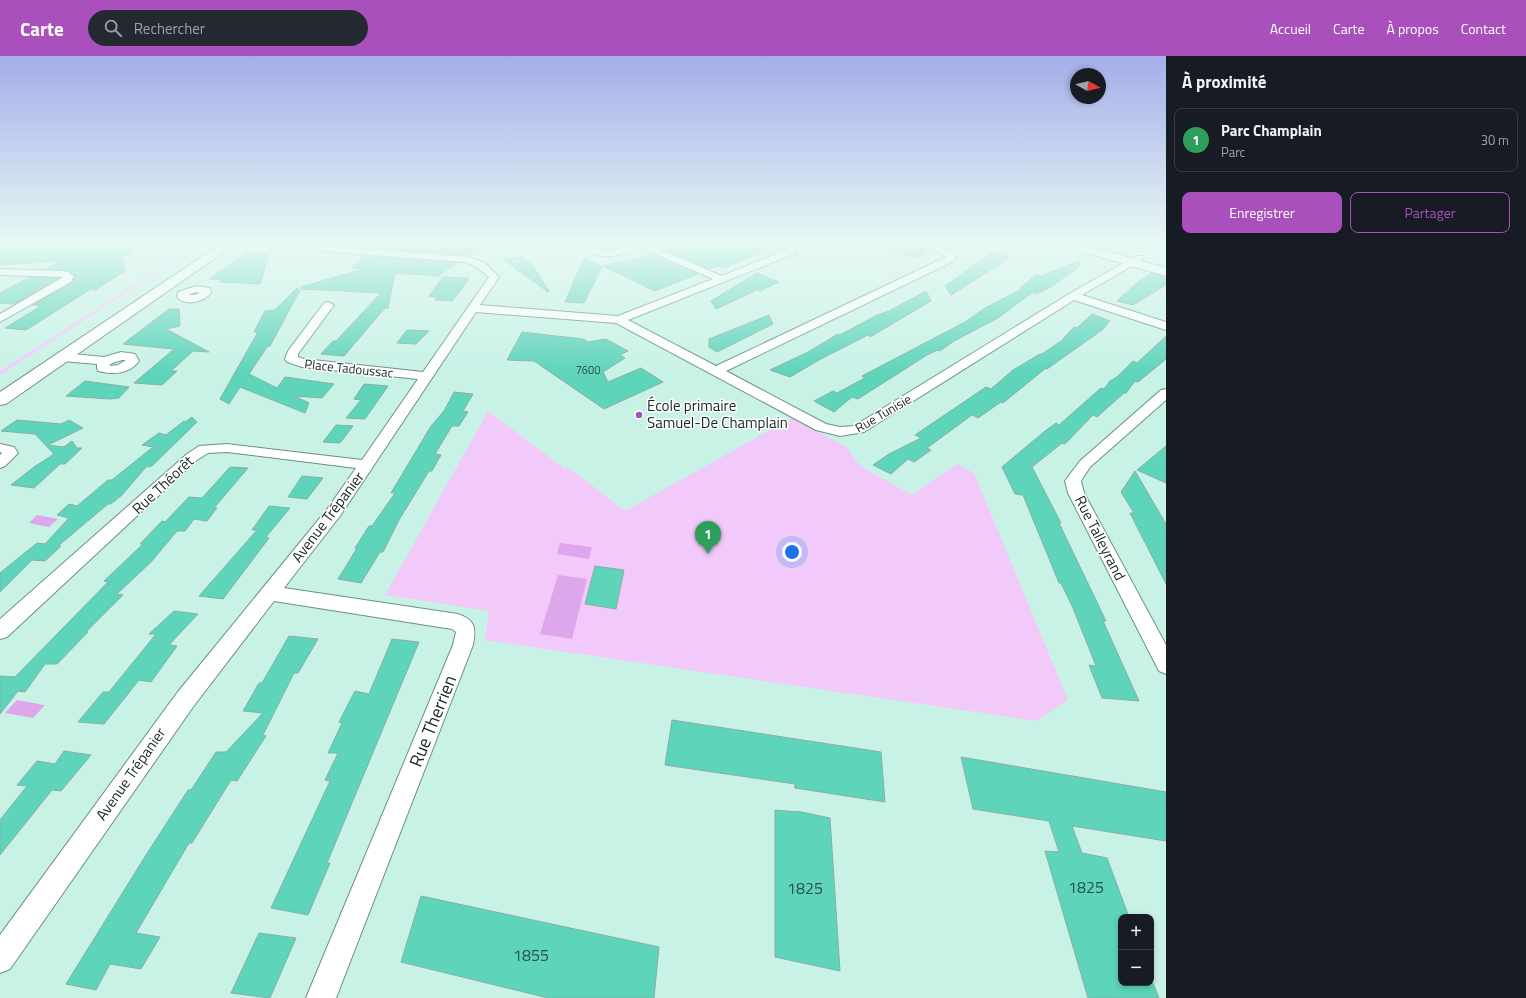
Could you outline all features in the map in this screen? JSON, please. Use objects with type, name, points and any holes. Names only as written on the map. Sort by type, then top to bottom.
[{"type":"main road","points":[[0,383],[148,286]]},
{"type":"main road","points":[[0,400],[167,286]]},
{"type":"street","points":[[0,319],[57,286]]},
{"type":"street","name":"Avenue Trépanier","points":[[0,959],[163,728],[334,512],[488,286]]},
{"type":"street","points":[[619,320],[704,286]]},
{"type":"street","points":[[716,371],[894,286]]},
{"type":"street","name":"Rue Tunisie","points":[[473,308],[619,320],[821,428],[832,432],[845,432],[859,429],[1091,286]]},
{"type":"street","points":[[160,291],[183,293]]},
{"type":"street","points":[[1073,296],[1166,326]]},
{"type":"street","name":"Place Tadoussac","points":[[328,305],[292,354],[291,359],[302,363],[427,376]]},
{"type":"street","points":[[62,357],[105,361]]},
{"type":"street","name":"Rue Talleyrand","points":[[1166,393],[1085,464],[1073,481],[1076,493],[1166,665]]},
{"type":"street","points":[[0,448],[9,450],[10,453],[0,462]]},
{"type":"street","name":"Rue Théorêt","points":[[0,631],[192,457],[204,449],[227,448],[367,465]]},
{"type":"street","name":"Rue Therrien","points":[[270,593],[458,622],[466,630],[463,645],[321,998]]},
{"type":"shaded area","points":[[132,286],[137,286],[0,375],[0,371]]},
{"type":"shaded area","points":[[488,411],[565,469],[568,467],[625,511],[792,418],[847,447],[860,466],[912,495],[957,464],[974,473],[1068,700],[1036,721],[485,640],[489,611],[385,595]]},
{"type":"shaded area","points":[[37,515],[58,519],[49,527],[29,523]]},
{"type":"shaded area","points":[[560,543],[592,547],[589,559],[557,554]]},
{"type":"shaded area","points":[[558,575],[587,579],[572,639],[540,634]]},
{"type":"shaded area","points":[[17,700],[45,705],[33,718],[5,713]]},
{"type":"building","points":[[13,286],[45,286],[14,304],[0,303],[0,293]]},
{"type":"building","points":[[67,286],[101,286],[95,290],[91,289],[26,330],[5,328],[41,306],[33,305]]},
{"type":"building","points":[[392,286],[388,308],[385,308],[344,356],[321,354],[333,341],[336,341],[381,293],[301,289],[301,287]]},
{"type":"building","points":[[436,286],[464,286],[452,301],[435,300],[437,297],[429,296]]},
{"type":"building","points":[[540,286],[546,286],[549,291],[548,292]]},
{"type":"building","points":[[572,286],[593,286],[584,303],[565,302]]},
{"type":"building","points":[[645,286],[668,286],[655,291]]},
{"type":"building","points":[[736,286],[771,286],[760,291],[757,290],[716,309],[711,301]]},
{"type":"building","points":[[945,286],[965,286],[951,295]]},
{"type":"building","points":[[1023,286],[1052,286],[1037,294],[1033,292],[998,318],[954,341],[940,351],[938,350],[927,355],[858,399],[852,397],[834,412],[814,401],[833,391],[837,393],[865,378],[862,376],[965,322],[985,308],[1022,289],[1020,288]]},
{"type":"building","points":[[1134,286],[1164,286],[1133,305],[1117,301]]},
{"type":"building","points":[[297,288],[300,290],[270,346],[267,347],[249,374],[277,388],[285,377],[334,384],[322,398],[295,396],[309,403],[305,413],[240,387],[229,404],[220,399],[258,332],[254,332],[265,311],[275,310]]},
{"type":"building","points":[[926,291],[931,301],[870,337],[868,335],[819,360],[790,377],[770,370],[808,352],[838,334],[840,335]]},
{"type":"building","points":[[169,309],[179,309],[180,326],[166,329],[209,352],[193,351],[171,371],[177,371],[162,385],[134,383],[174,349],[123,344]]},
{"type":"building","points":[[1092,314],[1110,321],[1102,330],[1047,369],[1046,368],[1003,403],[1001,402],[978,418],[972,415],[927,448],[931,450],[914,462],[908,459],[891,474],[873,465],[889,454],[921,438],[915,435],[986,387],[991,389],[1013,370],[1042,354],[1061,341],[1074,327],[1077,328]]},
{"type":"building","points":[[769,315],[773,324],[717,352],[709,347],[709,339]]},
{"type":"building","points":[[407,330],[429,331],[416,344],[397,343]]},
{"type":"building","points":[[522,332],[583,339],[588,342],[606,339],[628,351],[620,355],[625,358],[603,372],[608,382],[641,368],[663,382],[604,409],[534,361],[507,360]]},
{"type":"building","points":[[1166,336],[1166,359],[1138,382],[1135,381],[1126,393],[1124,393],[1097,417],[1093,415],[1065,444],[1062,443],[1032,467],[1061,523],[1059,523],[1106,621],[1103,621],[1139,701],[1102,698],[1089,665],[1096,666],[1073,608],[1061,583],[1059,583],[1023,495],[1015,494],[1002,467],[1045,431],[1056,423],[1059,425],[1101,388],[1104,389],[1110,381],[1117,377],[1133,361],[1137,363]]},
{"type":"building","points":[[85,381],[129,387],[119,398],[110,399],[66,396]]},
{"type":"building","points":[[364,384],[388,386],[365,419],[346,418],[361,400],[354,399]]},
{"type":"building","points":[[454,392],[473,394],[463,411],[468,412],[459,426],[452,426],[435,454],[441,455],[432,471],[429,471],[399,520],[383,552],[380,552],[361,583],[338,579],[369,526],[372,526],[395,493],[391,493],[431,426],[444,411]]},
{"type":"building","points":[[192,417],[197,422],[152,466],[146,467],[122,495],[111,504],[108,504],[58,546],[61,546],[45,561],[32,560],[0,592],[0,573],[37,543],[45,544],[69,518],[57,515],[69,504],[77,506],[108,480],[112,480],[153,447],[142,445],[159,433],[166,435],[184,421],[185,422]]},
{"type":"building","points":[[17,420],[61,424],[69,420],[83,428],[48,445],[64,447],[72,441],[77,448],[82,448],[65,464],[60,464],[34,488],[11,485],[54,454],[35,434],[1,431]]},
{"type":"building","points":[[336,425],[353,426],[340,443],[323,442]]},
{"type":"building","points":[[1166,446],[1166,483],[1137,470]]},
{"type":"building","points":[[230,467],[248,468],[214,508],[217,508],[207,521],[194,519],[185,531],[177,531],[151,562],[117,594],[123,595],[86,632],[88,632],[57,664],[45,664],[25,692],[18,691],[0,714],[0,676],[15,677],[108,582],[104,581],[143,544],[140,544],[162,521],[165,522],[189,497],[202,498]]},
{"type":"building","points":[[1135,471],[1166,524],[1166,584],[1130,513],[1134,513],[1121,492]]},
{"type":"building","points":[[302,476],[323,478],[307,499],[288,497]]},
{"type":"building","points":[[269,506],[290,508],[266,537],[269,538],[223,599],[199,596],[257,530],[252,530]]},
{"type":"building","points":[[595,566],[624,570],[616,609],[585,604]]},
{"type":"building","points":[[174,611],[198,614],[169,645],[177,646],[151,682],[139,680],[104,724],[78,722],[103,692],[109,692],[156,634],[149,634]]},
{"type":"building","points":[[289,636],[318,639],[298,673],[294,673],[263,735],[266,736],[237,781],[231,780],[192,843],[189,843],[136,933],[160,937],[141,969],[110,964],[96,990],[66,984],[188,790],[191,790],[216,752],[226,752],[263,713],[243,711],[259,683],[262,683]]},
{"type":"building","points":[[392,639],[419,642],[327,863],[330,863],[308,915],[271,908],[330,781],[325,780],[338,753],[328,753],[342,723],[339,722],[355,691],[369,694]]},
{"type":"building","points":[[672,720],[881,752],[885,802],[795,788],[795,784],[665,765]]},
{"type":"building","points":[[64,751],[91,755],[61,791],[52,790],[0,855],[0,820],[27,786],[17,785],[37,761],[55,764]]},
{"type":"building","points":[[961,757],[1166,792],[1166,841],[1072,826],[1082,853],[1107,858],[1128,914],[1118,914],[1118,986],[1154,986],[1159,998],[1088,998],[1045,851],[1059,852],[1049,821],[973,809]]},
{"type":"building","points":[[775,810],[797,811],[830,818],[840,971],[775,957]]},
{"type":"building","points":[[421,896],[659,947],[654,998],[548,998],[401,962]]},
{"type":"building","points":[[259,933],[296,938],[270,998],[231,993]]},
{"type":"place","name":"École primaire Samuel-De Champlain","points":[[639,415]]},
{"type":"place","name":"Parc Champlain","points":[[708,554]]}]
